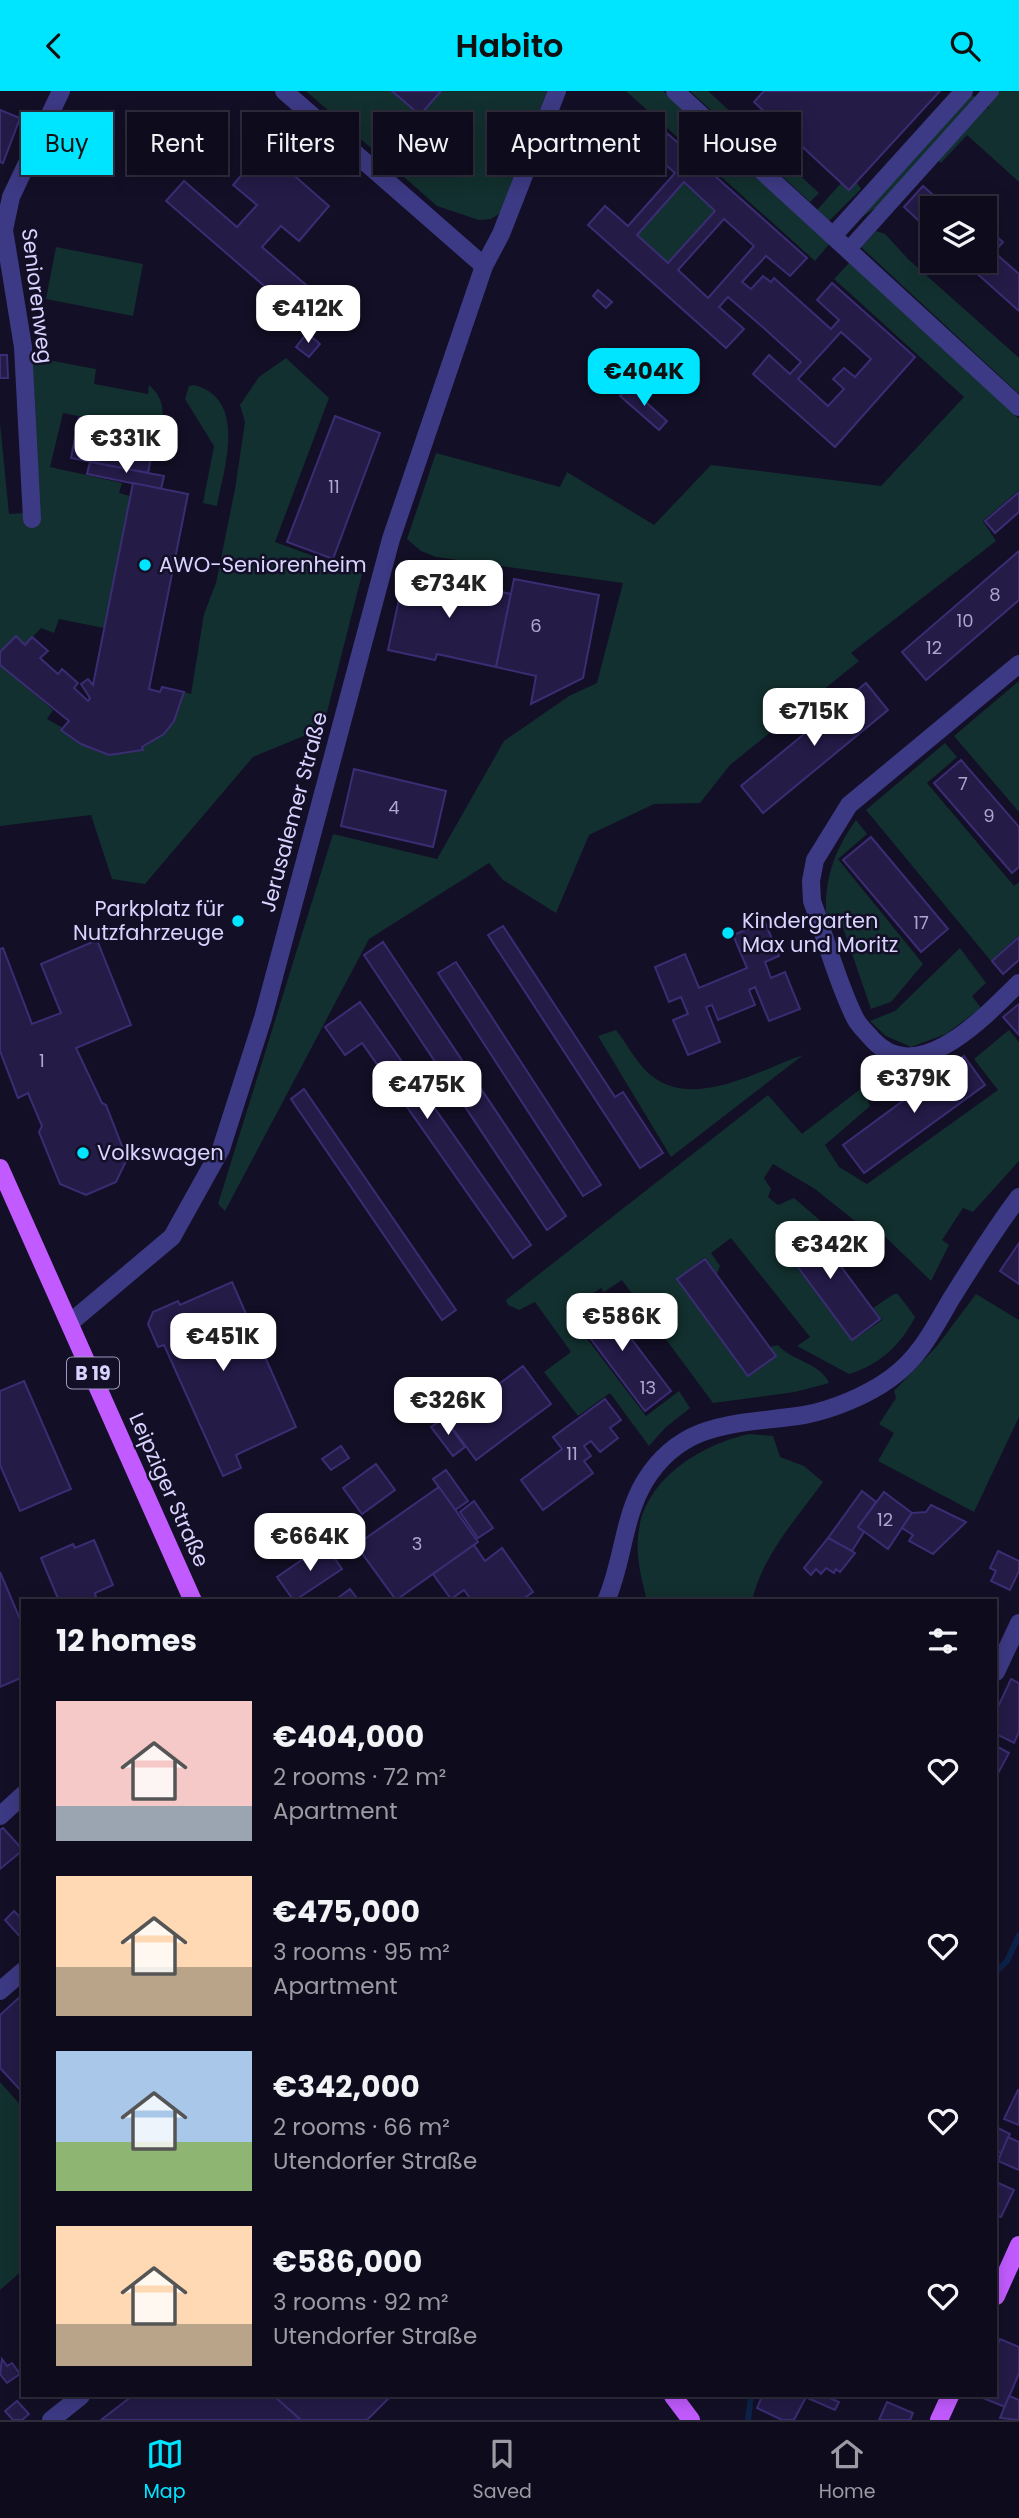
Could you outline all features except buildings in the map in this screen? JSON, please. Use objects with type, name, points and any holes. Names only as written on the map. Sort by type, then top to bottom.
[{"type":"main road","name":"Leipziger Straße","points":[[0,1168],[71,1322],[192,1599]]},
{"type":"main road","points":[[997,2294],[1019,2245]]},
{"type":"main road","points":[[674,2397],[691,2420]]},
{"type":"main road","points":[[939,2420],[950,2397]]},
{"type":"street","name":"Seniorenweg","points":[[32,519],[23,347],[4,230],[11,197],[61,91]]},
{"type":"street","points":[[284,91],[484,266]]},
{"type":"street","name":"Jerusalemer Straße","points":[[71,1322],[172,1237],[221,1149],[263,1018],[391,539],[484,266],[502,234],[557,91]]},
{"type":"street","points":[[675,91],[1019,407]]},
{"type":"street","points":[[832,236],[964,91]]},
{"type":"street","points":[[848,250],[991,91]]},
{"type":"street","points":[[1019,664],[849,805],[815,860],[811,881],[812,901],[856,1020],[877,1044],[898,1058],[928,1055],[965,1032],[1019,983]]},
{"type":"street","points":[[607,1599],[638,1493],[667,1455],[714,1426],[807,1414],[875,1388],[893,1377],[932,1335],[978,1256],[1019,1198]]},
{"type":"street","points":[[997,1670],[1019,1623]]},
{"type":"street","points":[[0,1816],[21,1797]]},
{"type":"street","points":[[0,1991],[21,1973]]},
{"type":"street","points":[[51,2420],[80,2397]]},
{"type":"green space","points":[[306,91],[547,91],[539,112],[487,112],[487,175],[516,175],[502,212],[491,219],[479,220],[437,206],[402,175],[473,175],[473,112],[373,112],[373,150],[359,138],[359,112],[330,112]]},
{"type":"green space","points":[[626,91],[663,91],[686,112],[679,112],[679,139],[665,126],[665,112],[649,112]]},
{"type":"green space","points":[[690,91],[708,91],[731,112],[713,112]]},
{"type":"green space","points":[[998,91],[1019,91],[1019,182],[967,135],[941,163],[936,159],[984,105],[990,110],[986,104]]},
{"type":"green space","points":[[971,94],[977,99],[877,207],[854,222]]},
{"type":"green space","points":[[719,175],[755,175],[830,243],[815,261]]},
{"type":"green space","points":[[781,175],[799,175],[819,193],[810,202]]},
{"type":"green space","points":[[684,182],[715,211],[668,263],[637,235]]},
{"type":"green space","points":[[842,182],[856,182],[861,189],[829,221],[817,210]]},
{"type":"green space","points":[[876,231],[885,234],[920,270],[920,273],[924,273],[1019,358],[1019,394],[861,247]]},
{"type":"green space","points":[[56,247],[143,264],[133,316],[46,299]]},
{"type":"green space","points":[[850,262],[1019,419],[1019,490],[983,521],[996,541],[851,653],[859,661],[730,765],[700,803],[654,804],[589,835],[556,913],[503,880],[489,863],[369,939],[225,1211],[218,1204],[333,834],[437,859],[504,741],[569,696],[597,683],[623,583],[436,557],[421,551],[407,539],[436,453],[560,487],[567,472],[654,525],[711,465],[881,486],[964,397],[834,279]]},
{"type":"green space","points":[[32,357],[96,369],[94,384],[148,394],[149,385],[161,401],[162,426],[161,433],[63,413],[50,467],[122,483],[119,493],[130,496],[104,628],[59,619],[54,633],[41,628],[25,645],[16,636],[0,652],[0,423],[9,514],[39,512]]},
{"type":"green space","points":[[286,358],[329,398],[275,542],[362,574],[323,728],[253,757],[145,884],[112,879],[91,815],[0,826],[0,665],[53,710],[47,719],[63,728],[61,730],[70,738],[89,748],[110,753],[143,750],[142,747],[165,731],[175,718],[184,692],[191,694],[204,614],[216,583],[235,489],[245,422],[240,405],[259,377]]},
{"type":"green space","points":[[194,385],[211,393],[221,405],[227,420],[227,455],[217,506],[203,503],[214,446],[185,399],[189,386]]},
{"type":"green space","points":[[1019,681],[1019,812],[954,736]]},
{"type":"green space","points":[[945,743],[957,757],[927,783],[1014,886],[1019,882],[1019,935],[991,961],[866,810]]},
{"type":"green space","points":[[856,820],[867,834],[838,859],[923,964],[891,1002],[871,1009],[838,913],[826,917],[827,890],[832,866]]},
{"type":"green space","points":[[960,948],[986,983],[972,996],[981,1008],[946,1034],[911,1047],[886,1036],[870,1021],[895,1011]]},
{"type":"green space","points":[[616,1030],[648,1073],[670,1086],[689,1089],[728,1084],[803,1055],[671,1157],[598,1036]]},
{"type":"green space","points":[[1009,1030],[1019,1042],[1019,1161],[973,1212],[963,1208],[942,1240],[949,1245],[931,1281],[871,1223],[865,1229],[815,1189],[773,1164],[764,1178],[771,1189],[768,1197],[778,1205],[794,1198],[829,1228],[822,1238],[808,1221],[779,1243],[852,1341],[882,1320],[873,1308],[894,1294],[898,1294],[915,1317],[888,1353],[849,1374],[797,1346],[810,1337],[731,1238],[711,1253],[720,1266],[717,1274],[705,1257],[677,1279],[748,1377],[777,1356],[770,1347],[778,1345],[790,1355],[820,1371],[829,1383],[795,1392],[713,1403],[622,1280],[604,1292],[601,1288],[566,1311],[646,1416],[679,1391],[690,1408],[665,1428],[649,1446],[610,1393],[578,1416],[544,1372],[571,1352],[535,1302],[519,1310],[508,1305],[506,1300],[768,1095],[802,1134],[863,1087],[870,1106],[825,1145],[839,1167],[867,1184],[998,1090],[974,1059]]},
{"type":"green space","points":[[976,1294],[1019,1320],[1019,1417],[974,1512],[878,1461],[894,1433],[879,1424],[896,1398],[894,1391],[937,1346]]},
{"type":"green space","points":[[749,1434],[773,1436],[780,1457],[804,1466],[823,1482],[772,1553],[753,1599],[647,1599],[640,1570],[638,1537],[650,1498],[662,1482],[693,1456],[730,1439]]},
{"type":"green space","points":[[0,2082],[21,2106],[21,2272],[0,2290]]},
{"type":"waterway","points":[[997,1971],[1007,1961],[1019,1935]]},
{"type":"waterway","points":[[748,2420],[751,2397]]},
{"type":"place","name":"AWO-Seniorenheim","points":[[145,565]]},
{"type":"place","name":"Parkplatz für Nutzfahrzeuge","points":[[238,921]]},
{"type":"place","name":"Kindergarten Max und Moritz","points":[[728,933]]},
{"type":"place","name":"Volkswagen","points":[[83,1153]]}]
